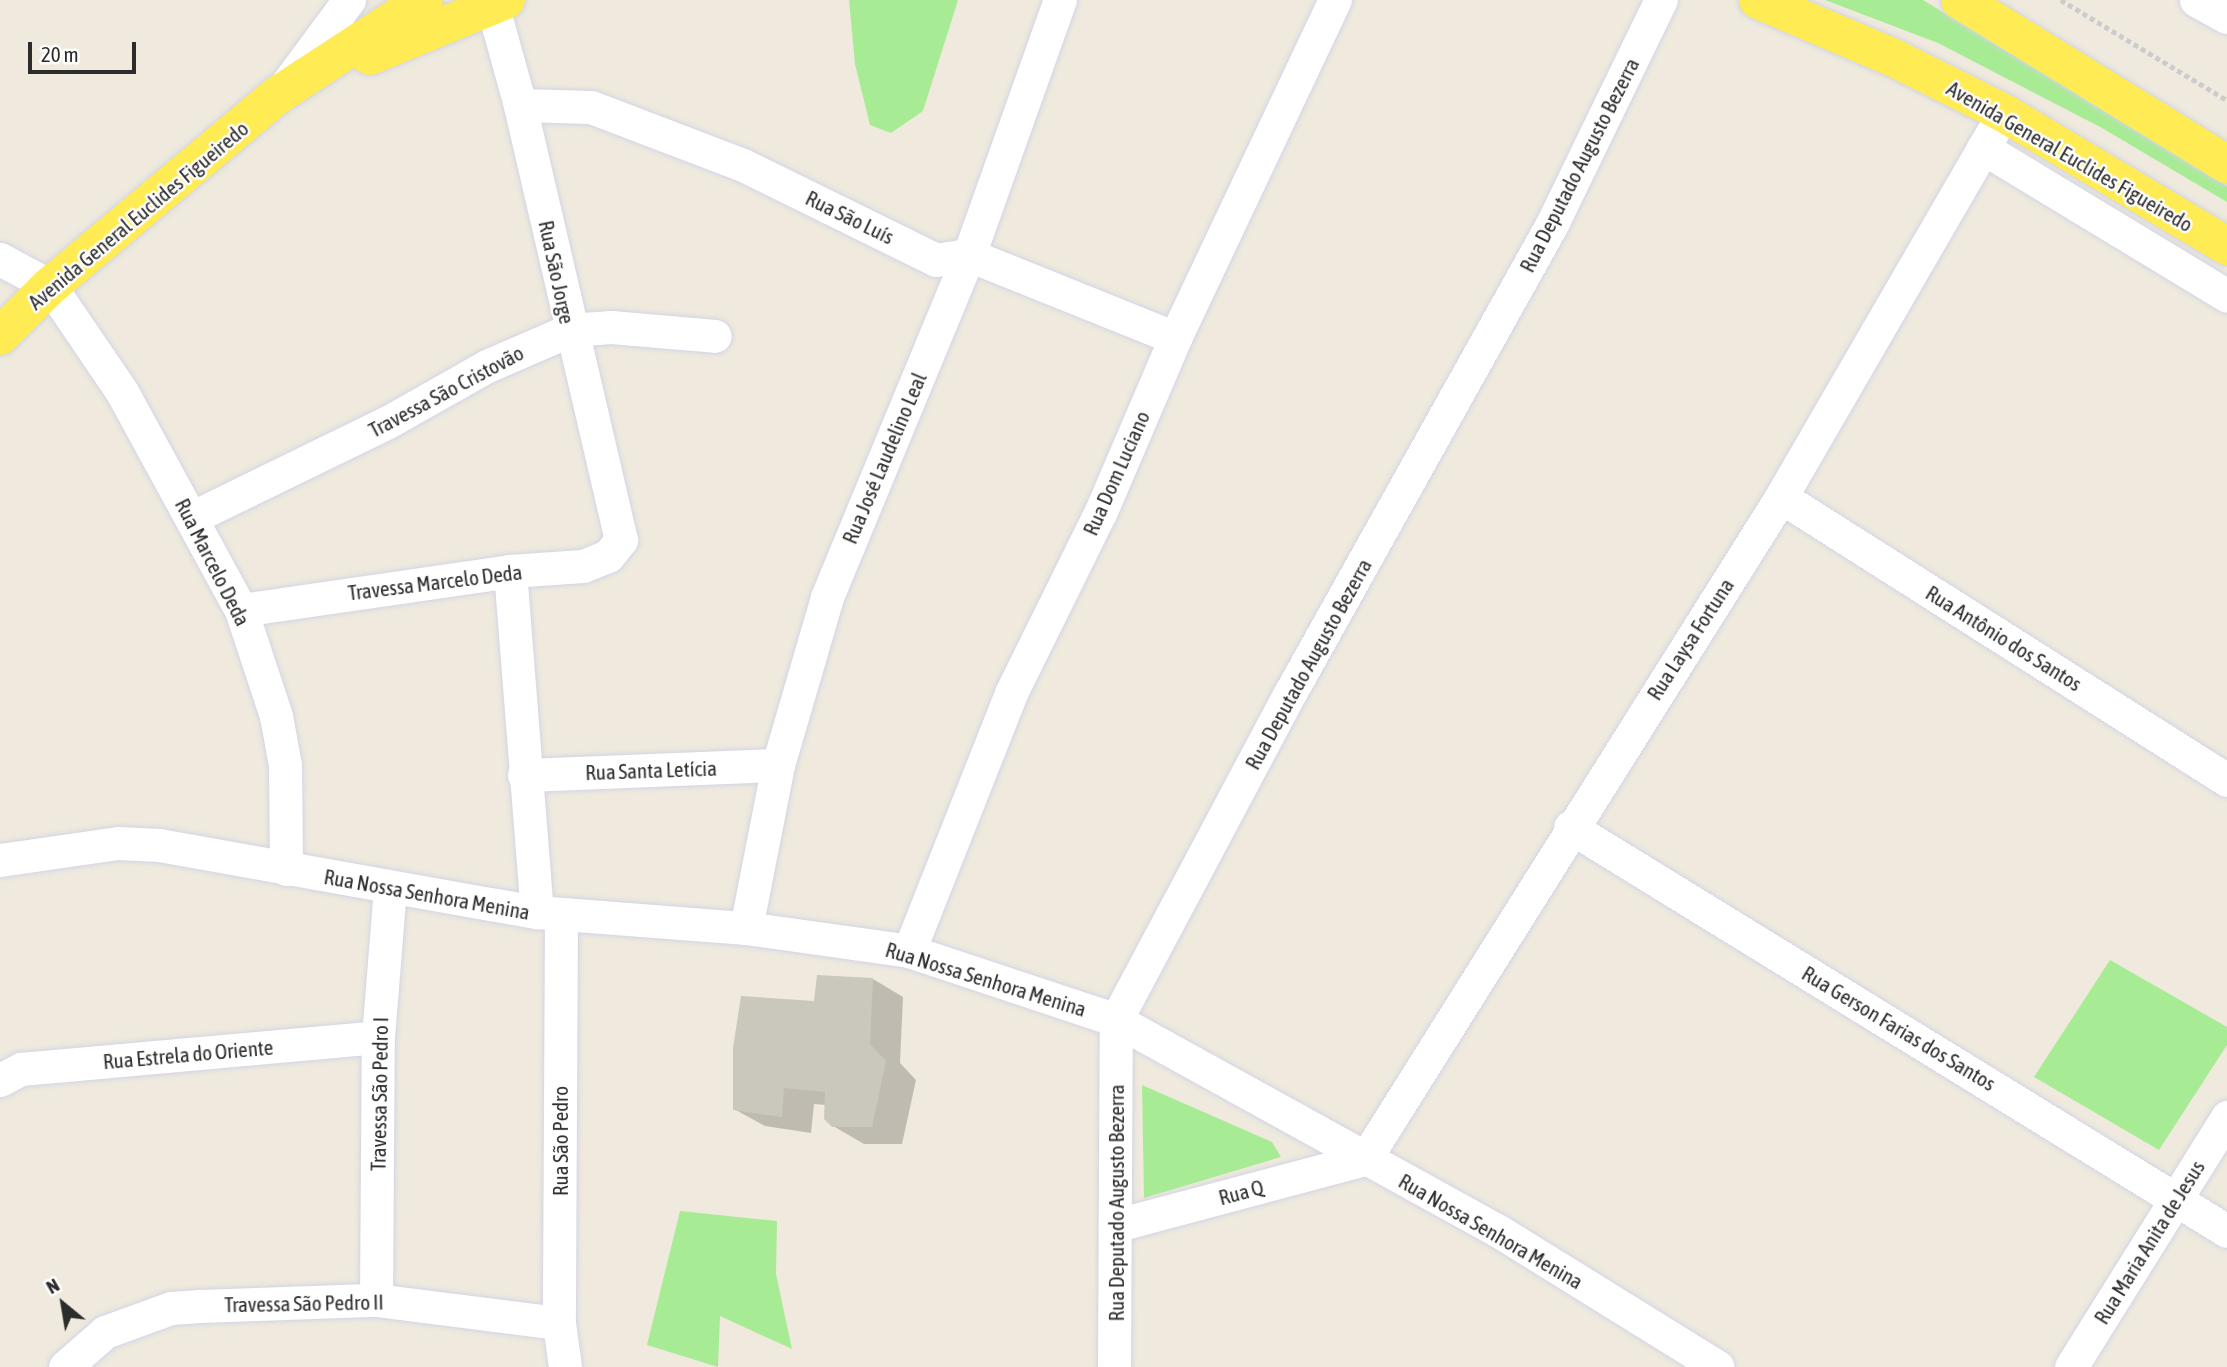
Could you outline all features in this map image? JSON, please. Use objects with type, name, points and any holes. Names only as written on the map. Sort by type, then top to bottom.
[{"type":"main road","name":"Avenida General Euclides Figueiredo","points":[[0,336],[50,286],[278,95],[424,0]]},
{"type":"main road","name":"Avenida General Euclides Figueiredo","points":[[1758,0],[1894,58],[2004,113],[2227,246]]},
{"type":"main road","points":[[1960,0],[2227,164]]},
{"type":"main road","name":"Avenida General Euclides Figueiredo","points":[[278,95],[499,2]]},
{"type":"street","name":"Avenida General Euclides Figueiredo","points":[[278,95],[349,0]]},
{"type":"street","name":"Rua José Laudelino Leal","points":[[746,928],[778,765],[827,597],[969,255],[1060,0]]},
{"type":"street","name":"Rua Dom Luciano","points":[[909,951],[1011,693],[1101,511],[1175,338],[1335,0]]},
{"type":"street","name":"Rua Deputado Augusto Bezerra","points":[[1114,1367],[1117,1225],[1116,1020],[1289,695],[1552,224],[1661,0]]},
{"type":"street","points":[[2196,0],[2227,17]]},
{"type":"street","name":"Rua São Jorge","points":[[499,2],[570,330],[621,540]]},
{"type":"street","name":"Rua São Luís","points":[[520,105],[592,107],[743,165],[936,260],[969,255],[1175,338]]},
{"type":"street","name":"Rua Laysa Fortuna","points":[[1365,1159],[1570,827],[1781,497],[2004,113]]},
{"type":"street","name":"Avenida General Euclides Figueiredo","points":[[1983,148],[2227,296]]},
{"type":"street","points":[[0,259],[50,286]]},
{"type":"street","name":"Rua Marcelo Deda","points":[[50,286],[122,393],[241,610],[276,716],[285,765],[286,869]]},
{"type":"street","name":"Travessa São Cristovão","points":[[192,517],[388,422],[488,366],[570,330],[611,327],[715,336]]},
{"type":"street","name":"Rua Antônio dos Santos","points":[[1781,497],[2227,780]]},
{"type":"street","name":"Travessa Marcelo Deda","points":[[241,610],[510,571],[583,566],[608,556],[621,540]]},
{"type":"street","name":"Rua São Pedro","points":[[510,571],[524,775],[549,914],[559,1323],[565,1367]]},
{"type":"street","name":"Rua Santa Letícia","points":[[524,775],[778,765]]},
{"type":"street","name":"Rua Gerson Farias dos Santos","points":[[1570,827],[2227,1231]]},
{"type":"street","name":"Rua Nossa Senhora Menina","points":[[0,860],[118,843],[203,850],[286,869],[549,914],[746,928],[909,951],[1116,1020],[1500,1232],[1718,1367]]},
{"type":"street","name":"Travessa São Pedro I","points":[[376,1300],[379,1037],[390,888]]},
{"type":"street","name":"Rua Estrela do Oriente","points":[[0,1080],[21,1069],[379,1037]]},
{"type":"street","name":"Rua Maria Anita de Jesus","points":[[2071,1367],[2227,1116]]},
{"type":"street","name":"Rua Q","points":[[1117,1225],[1365,1159]]},
{"type":"street","name":"Travessa São Pedro II","points":[[65,1367],[105,1332],[172,1308],[253,1301],[376,1300],[559,1323]]},
{"type":"path","points":[[2062,0],[2227,100]]},
{"type":"green space","points":[[849,0],[958,0],[923,111],[891,133],[870,125],[855,64]]},
{"type":"green space","points":[[1825,0],[1923,0],[2227,186],[2227,202],[2102,128],[1938,43]]},
{"type":"green space","points":[[2110,960],[2227,1027],[2227,1045],[2159,1150],[2034,1077]]},
{"type":"green space","points":[[1142,1085],[1272,1142],[1281,1157],[1144,1198]]},
{"type":"green space","points":[[680,1211],[777,1221],[776,1274],[792,1349],[720,1316],[718,1367],[647,1345]]},
{"type":"building","points":[[817,975],[873,978],[870,1044],[886,1061],[872,1127],[832,1127],[824,1119],[825,1092],[784,1088],[782,1117],[733,1110],[733,1048],[741,996],[814,1001]]}]
